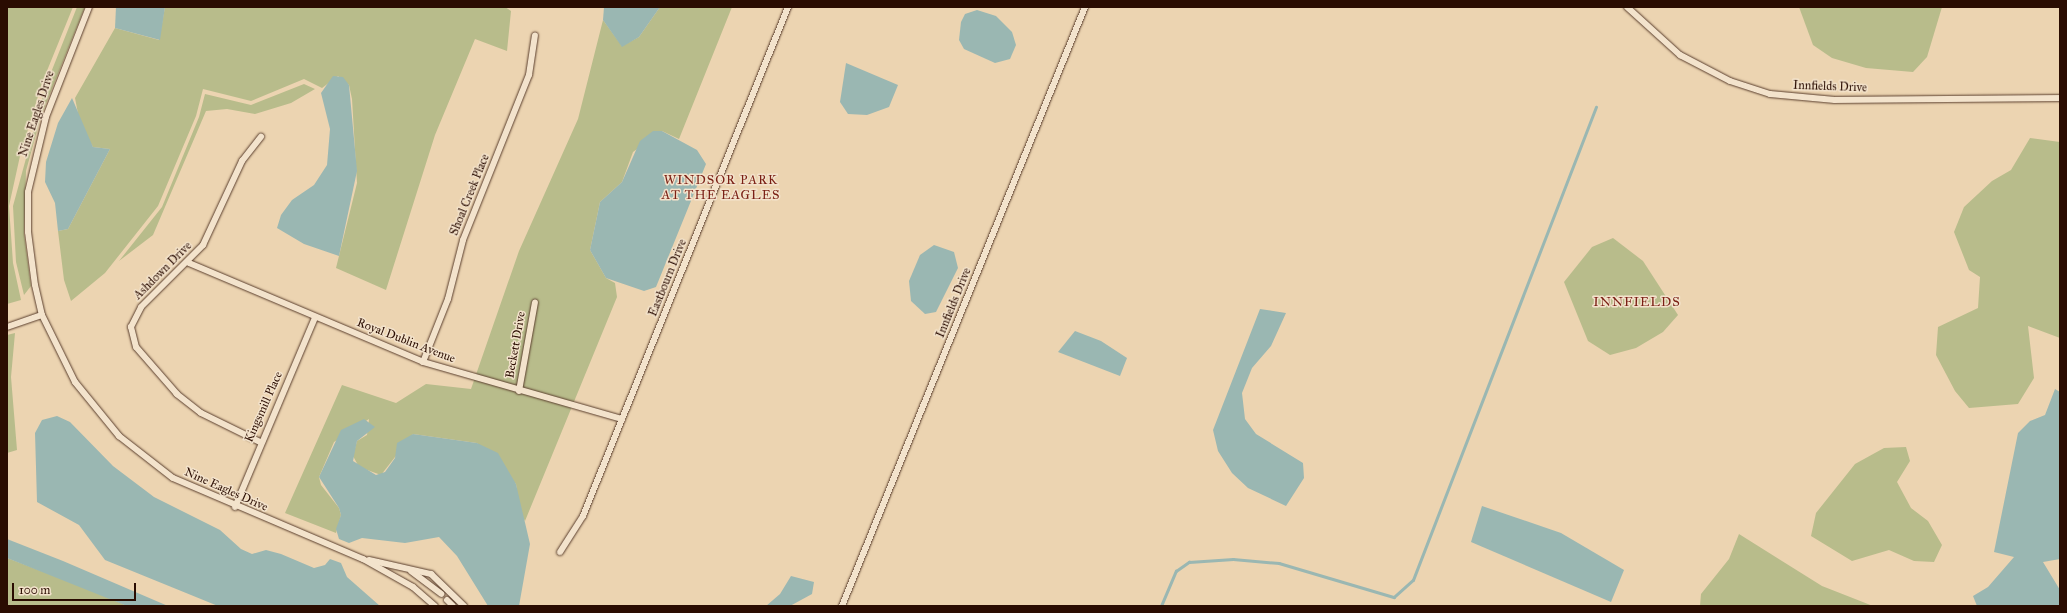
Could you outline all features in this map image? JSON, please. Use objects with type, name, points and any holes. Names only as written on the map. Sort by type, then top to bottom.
[{"type":"street","name":"Nine Eagles Drive","points":[[89,7],[46,117],[31,172],[30,252],[42,315],[75,382],[119,436],[173,478],[235,507],[363,559],[413,587],[435,606]]},
{"type":"street","name":"Eastbourn Drive","points":[[560,552],[583,516],[788,7]]},
{"type":"street","name":"Innfields Drive","points":[[842,606],[1085,7]]},
{"type":"street","name":"Innfields Drive","points":[[1627,7],[1680,55],[1730,81],[1770,94],[1820,100],[2060,98]]},
{"type":"street","name":"Shoal Creek Place","points":[[423,362],[448,299],[464,240],[529,75],[535,35]]},
{"type":"street","name":"Ashdown Drive","points":[[260,442],[201,413],[177,394],[133,340],[131,327],[141,307],[189,263],[204,245],[242,160],[261,137]]},
{"type":"street","name":"Royal Dublin Avenue","points":[[189,263],[315,318],[423,362],[519,391],[622,419]]},
{"type":"street","name":"Beckett Drive","points":[[519,391],[535,302]]},
{"type":"street","points":[[7,327],[42,315]]},
{"type":"street","name":"Kingsmill Place","points":[[235,507],[260,442],[315,318]]},
{"type":"street","name":"Nine Eagles Drive","points":[[363,559],[406,568],[442,581],[464,606]]},
{"type":"street","name":"Nine Eagles Drive","points":[[406,568],[440,594]]},
{"type":"street","points":[[446,600],[453,606]]},
{"type":"green space","points":[[7,7],[73,7],[42,83],[20,156],[9,206],[13,263],[21,300],[7,304]]},
{"type":"green space","points":[[77,7],[85,7],[41,116],[26,171],[24,233],[31,286],[24,295],[16,262],[13,206],[46,85]]},
{"type":"green space","points":[[165,7],[505,7],[511,11],[507,51],[475,39],[435,135],[386,290],[336,268],[357,183],[352,99],[349,85],[338,76],[322,88],[304,79],[251,101],[203,89],[196,116],[158,206],[105,273],[71,301],[64,280],[58,231],[68,229],[110,149],[93,147],[80,124],[75,98],[115,28],[159,40]]},
{"type":"green space","points":[[660,7],[732,7],[679,139],[662,131],[633,152],[622,182],[600,202],[590,250],[606,278],[615,283],[617,297],[525,521],[520,512],[516,484],[477,443],[413,434],[381,475],[359,467],[353,456],[357,441],[367,435],[369,419],[334,442],[319,477],[321,485],[339,508],[341,515],[336,533],[285,513],[342,385],[396,403],[426,384],[471,389],[519,251],[578,119],[603,20],[622,46],[639,37]]},
{"type":"green space","points":[[1799,7],[1942,7],[1927,57],[1913,72],[1866,68],[1832,58],[1813,45]]},
{"type":"green space","points":[[304,84],[315,89],[291,103],[255,114],[227,109],[206,111],[153,235],[119,261],[162,207],[199,117],[205,94],[251,105]]},
{"type":"green space","points":[[2030,138],[2060,142],[2060,338],[2028,326],[2034,378],[2018,404],[1969,408],[1955,391],[1936,355],[1938,327],[1978,308],[1980,277],[1969,270],[1954,232],[1964,207],[1992,181],[2011,170]]},
{"type":"green space","points":[[1613,238],[1643,261],[1678,315],[1663,332],[1636,348],[1610,355],[1588,341],[1564,282],[1592,247]]},
{"type":"green space","points":[[15,333],[11,377],[17,450],[7,453],[7,335]]},
{"type":"green space","points":[[1906,447],[1910,461],[1897,482],[1911,508],[1928,521],[1942,545],[1934,562],[1914,561],[1889,550],[1852,561],[1811,536],[1816,513],[1855,464],[1884,448]]},
{"type":"green space","points":[[1739,534],[1822,586],[1873,606],[1700,606],[1701,594],[1729,559]]},
{"type":"green space","points":[[7,558],[78,585],[125,605],[7,606]]},
{"type":"water","points":[[116,7],[165,7],[160,40],[115,28]]},
{"type":"water","points":[[604,7],[660,7],[639,37],[622,47],[603,20]]},
{"type":"water","points":[[977,10],[996,16],[1012,32],[1016,45],[1010,59],[995,63],[964,49],[959,40],[961,22],[965,14]]},
{"type":"water","points":[[846,63],[898,85],[889,107],[867,115],[848,114],[840,102]]},
{"type":"water","points":[[333,76],[343,77],[349,85],[357,171],[339,256],[304,244],[277,228],[281,215],[292,200],[314,185],[327,165],[330,129],[321,93]]},
{"type":"water","points":[[72,98],[93,147],[110,149],[68,229],[58,231],[55,203],[45,182],[46,162],[58,123]]},
{"type":"water","points":[[653,131],[662,131],[697,150],[706,164],[656,287],[644,291],[606,278],[590,250],[600,202],[622,182],[640,141]]},
{"type":"water","points":[[934,245],[954,252],[958,268],[936,312],[925,314],[911,301],[909,281],[920,255]]},
{"type":"water","points":[[1260,309],[1286,313],[1271,346],[1252,368],[1242,393],[1245,419],[1256,434],[1303,463],[1304,478],[1286,506],[1248,488],[1232,473],[1218,451],[1213,430]]},
{"type":"water","points":[[1075,331],[1101,341],[1127,358],[1120,376],[1058,352]]},
{"type":"water","points":[[2055,389],[2060,392],[2060,559],[2043,562],[2060,590],[2060,606],[1977,606],[1973,596],[1988,587],[2014,557],[1994,552],[2018,433],[2030,421],[2045,415]]},
{"type":"water","points":[[57,416],[70,422],[113,466],[154,497],[220,530],[241,549],[252,554],[266,550],[281,554],[314,568],[325,565],[330,559],[341,563],[347,577],[380,606],[218,606],[105,560],[79,525],[37,502],[35,433],[42,420]]},
{"type":"water","points":[[364,419],[375,427],[357,441],[353,461],[376,475],[385,472],[395,458],[397,443],[413,434],[477,443],[498,453],[516,484],[530,544],[519,606],[488,606],[457,556],[439,537],[405,543],[362,538],[349,543],[339,539],[336,529],[341,515],[339,508],[319,477],[341,430]]},
{"type":"water","points":[[1482,506],[1561,533],[1624,570],[1611,602],[1471,542]]},
{"type":"water","points":[[7,539],[63,561],[168,606],[127,606],[7,558]]},
{"type":"water","points":[[791,576],[814,582],[812,594],[790,606],[766,606],[780,594]]},
{"type":"waterway","points":[[1161,606],[1176,571],[1189,562],[1233,559],[1279,563],[1394,597],[1413,580],[1596,107]]},
{"type":"district","name":"WINDSOR PARK AT THE EAGLES","points":[[721,188]]},
{"type":"district","name":"INNFIELDS","points":[[1637,302]]}]
